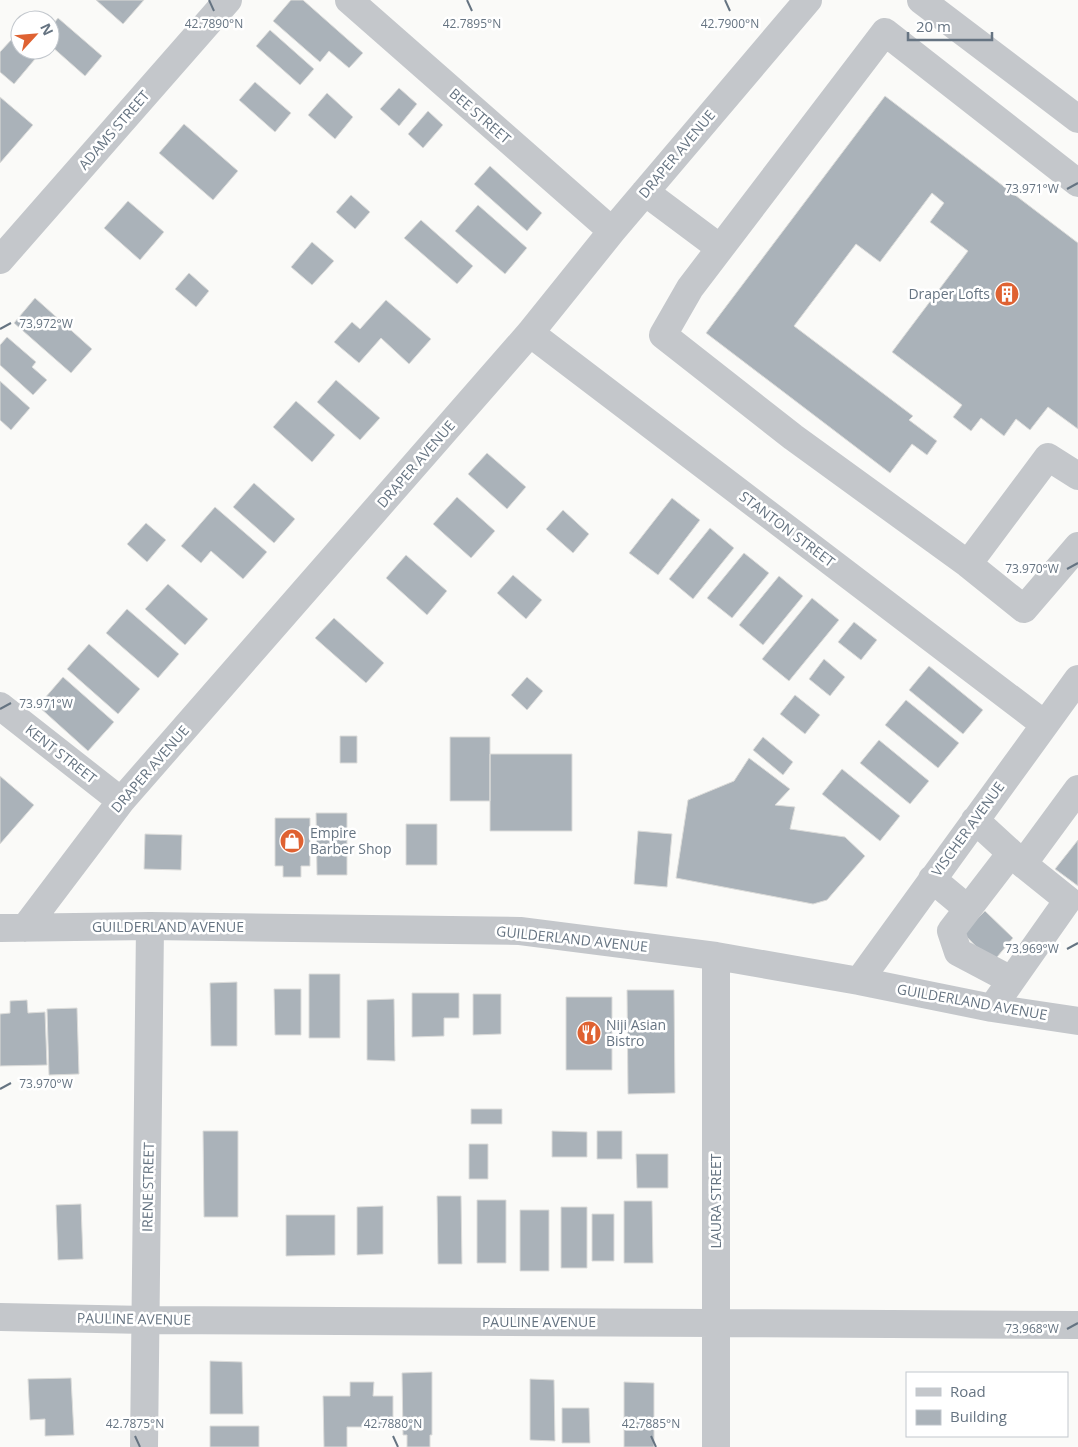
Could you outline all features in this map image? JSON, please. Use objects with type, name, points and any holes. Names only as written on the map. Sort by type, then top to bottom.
[{"type":"street","name":"ADAMS STREET","points":[[0,260],[228,0]]},
{"type":"street","name":"BEE STREET","points":[[349,0],[612,231]]},
{"type":"street","name":"DRAPER AVENUE","points":[[13,928],[121,801],[530,334],[612,231],[808,0]]},
{"type":"street","points":[[921,0],[1078,119]]},
{"type":"street","points":[[1078,183],[885,32],[690,288],[663,335],[793,437],[968,564],[1024,609],[1078,546]]},
{"type":"street","points":[[646,192],[720,248]]},
{"type":"street","name":"STANTON STREET","points":[[530,334],[1044,724]]},
{"type":"street","points":[[968,564],[1048,457],[1078,476]]},
{"type":"street","name":"VISCHER AVENUE","points":[[859,981],[1078,678]]},
{"type":"street","name":"KENT STREET","points":[[0,706],[121,801]]},
{"type":"street","points":[[1011,980],[958,952],[951,931],[968,909],[1017,858],[1078,789]]},
{"type":"street","points":[[975,820],[1068,900],[992,1008]]},
{"type":"street","points":[[932,879],[968,909]]},
{"type":"street","name":"GUILDERLAND AVENUE","points":[[13,928],[150,926],[520,931],[716,956],[859,981],[992,1008],[1073,1014]]},
{"type":"street","name":"IRENE STREET","points":[[144,1447],[150,926]]},
{"type":"street","name":"LAURA STREET","points":[[716,956],[716,1447]]},
{"type":"street","name":"PAULINE AVENUE","points":[[0,1317],[146,1320],[1078,1325]]},
{"type":"building","points":[[96,0],[144,0],[123,24]]},
{"type":"building","points":[[291,0],[303,0],[363,53],[349,68],[329,51],[320,62],[273,21]]},
{"type":"building","points":[[60,20],[102,56],[85,76],[60,54]]},
{"type":"building","points":[[270,30],[314,69],[300,85],[256,46]]},
{"type":"building","points":[[10,41],[10,60],[34,60],[14,84],[0,72],[0,52]]},
{"type":"building","points":[[255,82],[291,113],[275,132],[239,100]]},
{"type":"building","points":[[399,88],[417,104],[399,126],[380,109]]},
{"type":"building","points":[[327,93],[353,117],[335,139],[308,115]]},
{"type":"building","name":"Draper Lofts","points":[[885,96],[1078,243],[1078,429],[1048,407],[1030,430],[1016,419],[1004,436],[981,418],[971,431],[953,417],[962,405],[892,352],[968,251],[930,222],[944,203],[932,193],[880,262],[856,244],[794,326],[913,416],[909,420],[937,441],[927,455],[912,444],[890,473],[706,333]]},
{"type":"building","points":[[0,97],[33,125],[0,163]]},
{"type":"building","points":[[428,111],[443,125],[423,148],[408,134]]},
{"type":"building","points":[[184,124],[238,171],[213,200],[159,153]]},
{"type":"building","points":[[490,166],[542,213],[527,231],[474,184]]},
{"type":"building","points":[[351,195],[370,212],[355,229],[336,212]]},
{"type":"building","points":[[128,201],[164,232],[140,260],[104,228]]},
{"type":"building","points":[[478,205],[527,248],[505,274],[455,231]]},
{"type":"building","points":[[421,220],[473,266],[457,284],[404,238]]},
{"type":"building","points":[[312,242],[334,261],[312,285],[291,267]]},
{"type":"building","points":[[189,273],[209,291],[196,307],[175,289]]},
{"type":"building","points":[[35,298],[92,349],[71,373],[14,323]]},
{"type":"building","points":[[386,300],[431,339],[409,364],[381,338],[359,363],[334,342],[352,322],[360,329]]},
{"type":"building","points":[[7,337],[36,362],[32,367],[47,380],[33,395],[0,365],[0,345]]},
{"type":"building","points":[[336,380],[380,418],[360,440],[317,402]]},
{"type":"building","points":[[0,381],[30,408],[11,430],[0,420]]},
{"type":"building","points":[[296,401],[335,435],[312,462],[273,427]]},
{"type":"building","points":[[487,453],[526,487],[507,509],[468,474]]},
{"type":"building","points":[[254,483],[295,519],[274,543],[233,507]]},
{"type":"building","points":[[457,497],[495,531],[471,558],[433,524]]},
{"type":"building","points":[[672,498],[700,520],[658,575],[629,553]]},
{"type":"building","points":[[215,507],[267,552],[243,579],[211,551],[201,563],[181,546]]},
{"type":"building","points":[[563,510],[589,534],[573,553],[546,529]]},
{"type":"building","points":[[146,523],[166,540],[147,562],[127,544]]},
{"type":"building","points":[[710,528],[734,548],[693,599],[669,579]]},
{"type":"building","points":[[744,553],[769,573],[732,618],[707,598]]},
{"type":"building","points":[[406,555],[447,591],[427,615],[386,578]]},
{"type":"building","points":[[513,575],[542,600],[526,619],[497,593]]},
{"type":"building","points":[[779,576],[803,596],[763,645],[739,625]]},
{"type":"building","points":[[168,584],[208,619],[185,645],[145,609]]},
{"type":"building","points":[[812,598],[839,620],[789,681],[762,659]]},
{"type":"building","points":[[127,609],[179,654],[158,678],[106,633]]},
{"type":"building","points":[[334,618],[384,663],[366,683],[315,638]]},
{"type":"building","points":[[854,622],[877,640],[861,660],[838,642]]},
{"type":"building","points":[[89,644],[140,689],[118,714],[67,669]]},
{"type":"building","points":[[824,659],[845,677],[830,696],[809,679]]},
{"type":"building","points":[[929,666],[983,710],[963,734],[909,690]]},
{"type":"building","points":[[63,677],[114,722],[88,751],[38,706]]},
{"type":"building","points":[[527,677],[543,691],[527,710],[511,695]]},
{"type":"building","points":[[795,695],[820,715],[805,734],[780,714]]},
{"type":"building","points":[[906,700],[959,743],[938,768],[885,725]]},
{"type":"building","points":[[340,736],[357,736],[357,763],[340,763]]},
{"type":"building","points":[[450,737],[490,737],[490,801],[450,801]]},
{"type":"building","points":[[763,737],[793,762],[783,775],[753,750]]},
{"type":"building","points":[[879,740],[929,781],[910,804],[860,763]]},
{"type":"building","points":[[490,754],[572,754],[572,831],[490,831]]},
{"type":"building","points":[[749,758],[790,789],[775,805],[795,807],[790,829],[845,837],[865,856],[827,900],[813,904],[676,878],[688,800],[734,781]]},
{"type":"building","points":[[842,769],[900,816],[880,841],[822,794]]},
{"type":"building","points":[[0,776],[34,805],[0,844]]},
{"type":"building","points":[[316,813],[347,813],[347,875],[317,875]]},
{"type":"building","points":[[275,818],[310,818],[310,866],[301,866],[301,877],[283,877],[283,866],[275,866]]},
{"type":"building","points":[[406,824],[437,824],[437,865],[406,865]]},
{"type":"building","points":[[638,831],[672,834],[667,887],[634,884]]},
{"type":"building","points":[[145,834],[182,835],[181,870],[144,869]]},
{"type":"building","points":[[1078,840],[1078,886],[1055,869]]},
{"type":"building","points":[[985,911],[1013,938],[992,963],[963,933]]},
{"type":"building","points":[[309,974],[340,974],[340,1038],[309,1038]]},
{"type":"building","points":[[237,982],[237,1046],[211,1046],[210,983]]},
{"type":"building","points":[[274,989],[301,989],[301,1035],[275,1035]]},
{"type":"building","points":[[627,990],[674,990],[675,1093],[628,1094]]},
{"type":"building","points":[[412,993],[459,993],[459,1018],[444,1018],[444,1036],[412,1037]]},
{"type":"building","points":[[473,994],[501,994],[501,1034],[473,1035]]},
{"type":"building","name":"Niji Asian Bistro","points":[[566,997],[612,997],[612,1070],[566,1070]]},
{"type":"building","points":[[394,999],[395,1061],[367,1060],[367,1000]]},
{"type":"building","points":[[27,1000],[28,1013],[45,1012],[47,1065],[0,1066],[0,1014],[10,1013],[10,1001]]},
{"type":"building","points":[[77,1008],[79,1074],[49,1075],[47,1009]]},
{"type":"building","points":[[471,1109],[502,1109],[502,1124],[471,1124]]},
{"type":"building","points":[[203,1131],[238,1131],[238,1217],[204,1217]]},
{"type":"building","points":[[552,1131],[587,1132],[587,1157],[552,1157]]},
{"type":"building","points":[[597,1131],[622,1131],[622,1159],[597,1159]]},
{"type":"building","points":[[469,1144],[488,1144],[488,1179],[469,1179]]},
{"type":"building","points":[[636,1154],[668,1154],[668,1188],[637,1188]]},
{"type":"building","points":[[437,1196],[461,1196],[462,1264],[438,1264]]},
{"type":"building","points":[[477,1200],[506,1200],[506,1263],[477,1263]]},
{"type":"building","points":[[624,1201],[652,1201],[653,1263],[624,1263]]},
{"type":"building","points":[[81,1204],[83,1259],[58,1260],[56,1205]]},
{"type":"building","points":[[383,1206],[383,1254],[357,1255],[357,1207]]},
{"type":"building","points":[[561,1207],[587,1207],[587,1268],[561,1268]]},
{"type":"building","points":[[520,1210],[549,1210],[549,1271],[520,1271]]},
{"type":"building","points":[[592,1214],[614,1214],[614,1261],[592,1261]]},
{"type":"building","points":[[286,1215],[335,1215],[335,1255],[286,1256]]},
{"type":"building","points":[[210,1361],[242,1362],[243,1414],[210,1414]]},
{"type":"building","points":[[432,1372],[432,1435],[430,1435],[430,1447],[407,1447],[407,1435],[403,1435],[402,1373]]},
{"type":"building","points":[[71,1378],[74,1435],[45,1436],[45,1419],[30,1420],[28,1379]]},
{"type":"building","points":[[530,1379],[554,1380],[555,1441],[530,1440]]},
{"type":"building","points":[[350,1382],[374,1382],[373,1396],[393,1396],[393,1427],[347,1427],[347,1447],[324,1447],[323,1396],[350,1396]]},
{"type":"building","points":[[624,1382],[654,1383],[654,1447],[624,1447]]},
{"type":"building","points":[[562,1408],[589,1408],[590,1443],[562,1443]]},
{"type":"building","points":[[210,1426],[259,1426],[259,1447],[210,1447]]},
{"type":"place","name":"Draper Lofts","points":[[1007,294]]},
{"type":"place","name":"Empire Barber Shop","points":[[292,841]]},
{"type":"place","name":"Niji Asian Bistro","points":[[589,1033]]}]
